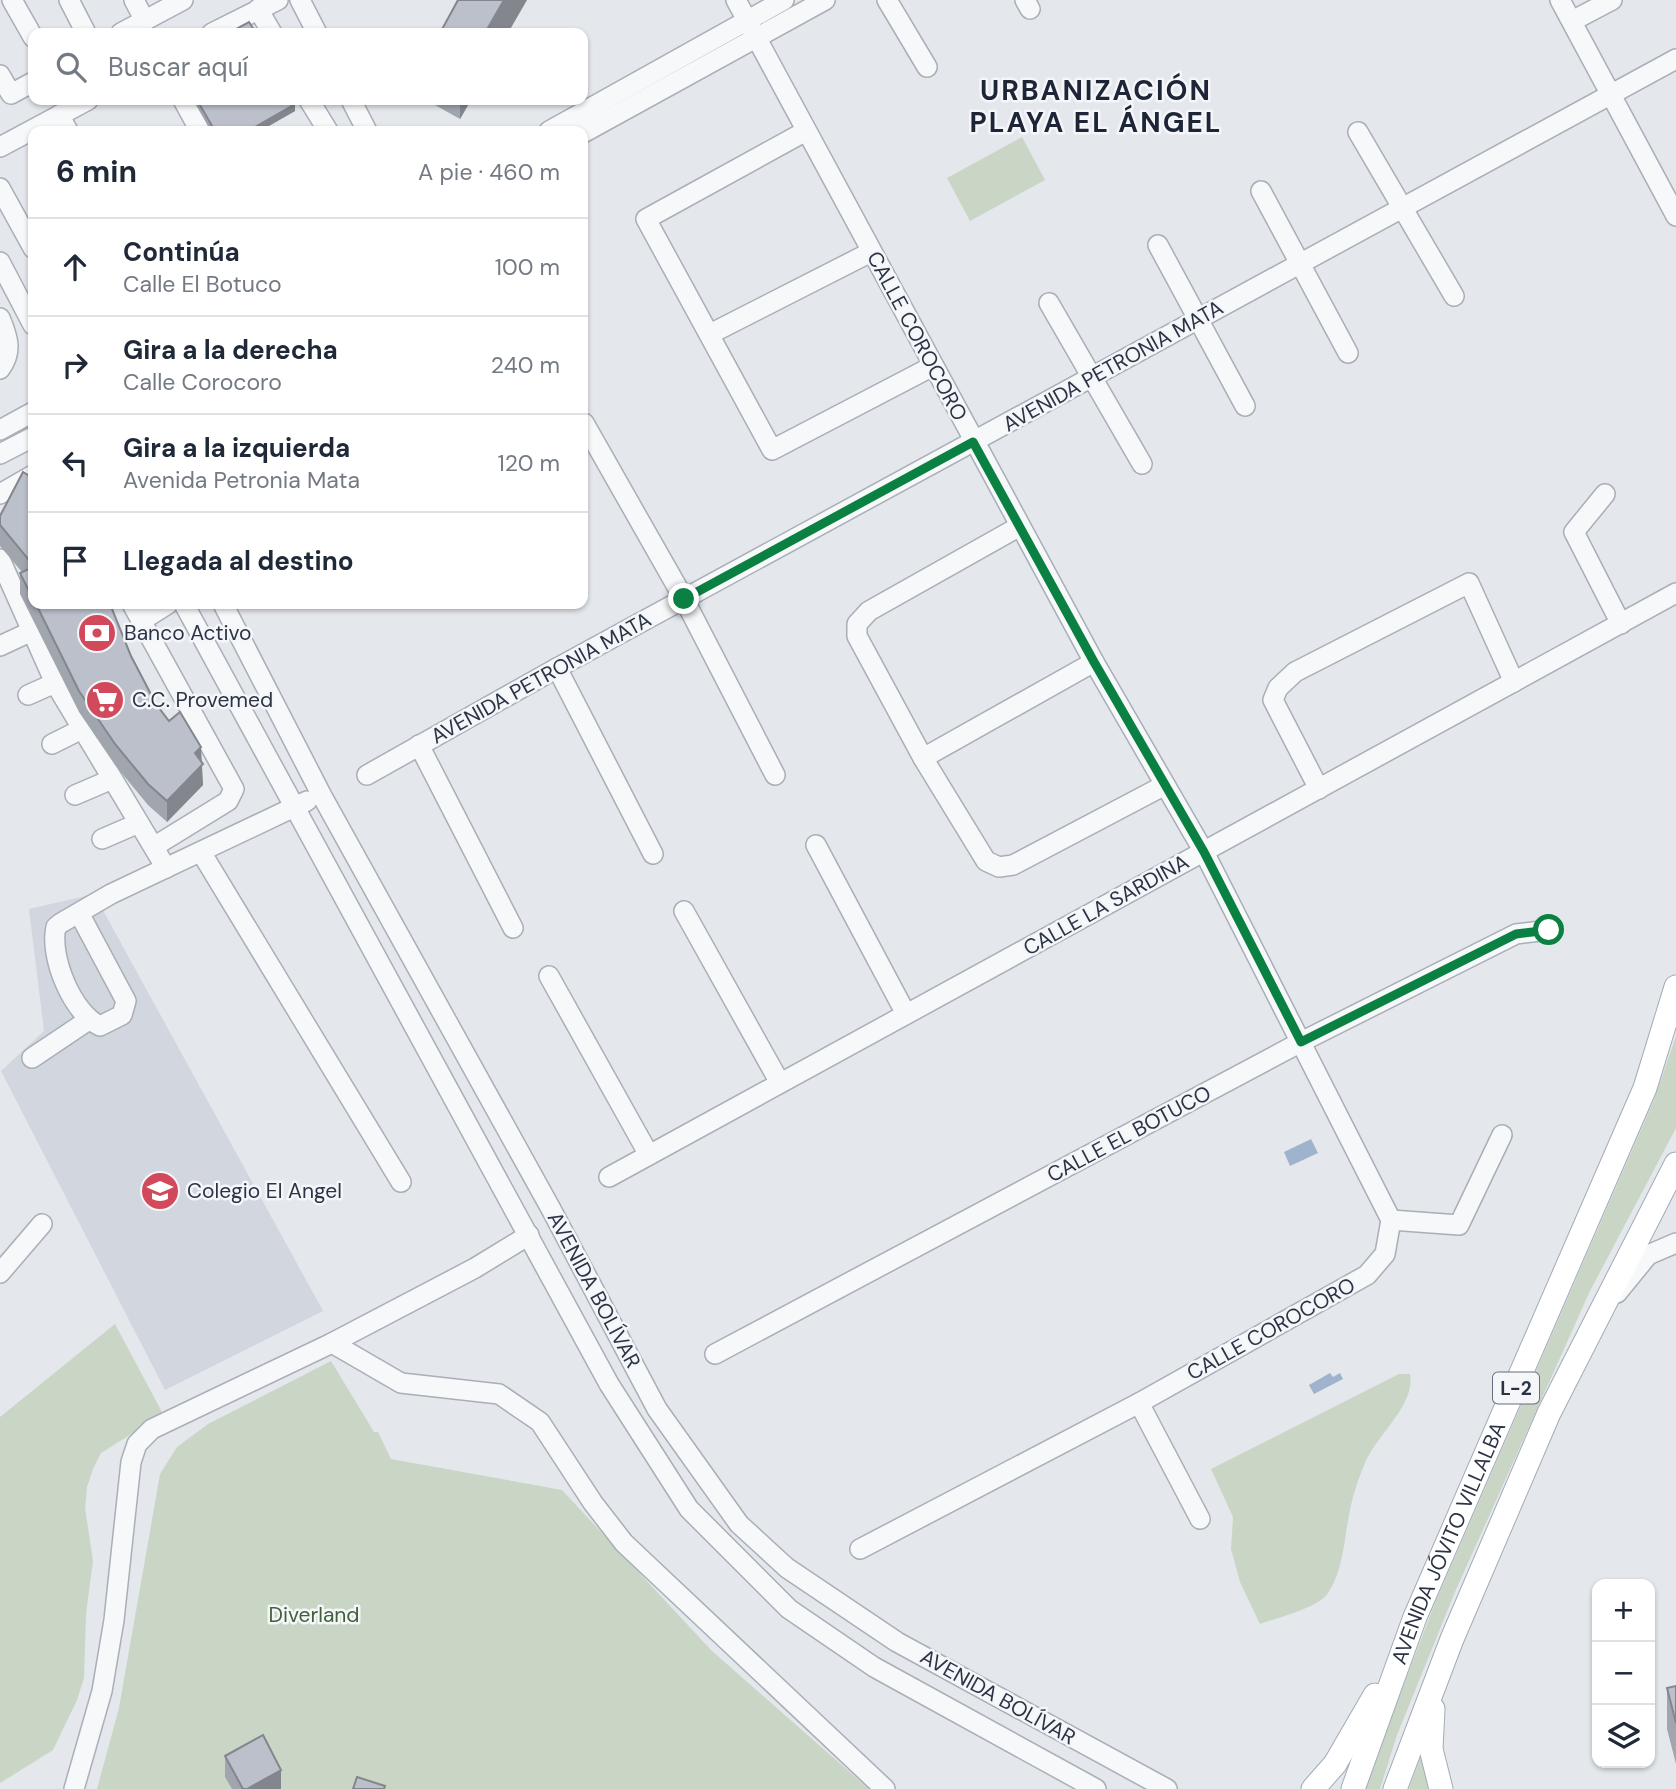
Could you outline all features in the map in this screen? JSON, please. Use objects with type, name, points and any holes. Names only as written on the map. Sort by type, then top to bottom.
[{"type":"main road","name":"AVENIDA JÓVITO VILLALBA","points":[[1353,1789],[1415,1617],[1645,1088],[1676,987]]},
{"type":"main road","name":"AVENIDA JÓVITO VILLALBA","points":[[1395,1789],[1435,1683],[1549,1413],[1592,1324],[1676,1164]]},
{"type":"main road","name":"L-2","points":[[1312,1789],[1335,1764],[1368,1709],[1415,1617]]},
{"type":"main road","name":"L-2","points":[[1435,1683],[1432,1749],[1441,1789]]},
{"type":"street","points":[[12,0],[28,28]]},
{"type":"street","points":[[69,0],[83,28]]},
{"type":"street","points":[[134,0],[145,20]]},
{"type":"street","points":[[130,28],[183,0]]},
{"type":"street","points":[[222,28],[278,0]]},
{"type":"street","points":[[300,0],[314,28]]},
{"type":"street","name":"CALLE COROCORO","points":[[736,0],[973,442],[1094,662],[1204,852],[1391,1220],[1385,1254],[1367,1275],[1139,1403],[860,1549]]},
{"type":"street","points":[[588,130],[751,29],[784,0]]},
{"type":"street","points":[[559,126],[751,29],[825,0]]},
{"type":"street","points":[[887,0],[927,66]]},
{"type":"street","points":[[1560,0],[1676,216]]},
{"type":"street","points":[[1572,21],[1612,0]]},
{"type":"street","points":[[258,9],[269,28]]},
{"type":"street","name":"AVENIDA PETRONIA MATA","points":[[367,775],[557,668],[1676,59]]},
{"type":"street","points":[[0,75],[11,94],[28,85]]},
{"type":"street","points":[[64,123],[83,105]]},
{"type":"street","points":[[186,105],[197,126]]},
{"type":"street","points":[[312,105],[325,126]]},
{"type":"street","points":[[354,105],[364,126]]},
{"type":"street","points":[[806,131],[646,219],[772,450],[933,366]]},
{"type":"street","points":[[1358,132],[1454,296]]},
{"type":"street","points":[[0,147],[28,136]]},
{"type":"street","points":[[0,188],[28,239]]},
{"type":"street","points":[[1261,191],[1348,354]]},
{"type":"street","points":[[1157,246],[1245,406]]},
{"type":"street","points":[[710,334],[871,252]]},
{"type":"street","points":[[0,262],[28,315]]},
{"type":"street","points":[[1049,303],[1142,464]]},
{"type":"street","points":[[0,318],[9,345],[8,356],[0,369]]},
{"type":"street","points":[[0,430],[28,415]]},
{"type":"street","points":[[588,430],[684,599],[775,775]]},
{"type":"street","points":[[0,454],[28,440]]},
{"type":"street","points":[[0,494],[28,478]]},
{"type":"street","points":[[1605,494],[1574,532],[1621,624]]},
{"type":"street","points":[[1020,526],[869,611],[857,624],[857,636],[923,758],[986,860],[999,867],[1013,865],[1166,785]]},
{"type":"street","points":[[0,559],[7,592],[32,631],[55,683],[110,780],[155,846],[166,868]]},
{"type":"street","points":[[1319,789],[1273,700],[1278,688],[1296,672],[1469,583],[1514,682]]},
{"type":"street","name":"CALLE LA SARDINA","points":[[609,1177],[1676,593]]},
{"type":"street","name":"AVENIDA BOLÍVAR","points":[[187,609],[296,805],[609,1384],[689,1509],[739,1563],[789,1609],[874,1667],[1096,1789]]},
{"type":"street","name":"AVENIDA BOLÍVAR","points":[[226,609],[322,796],[551,1209],[657,1409],[739,1524],[787,1568],[897,1642],[1167,1789]]},
{"type":"street","points":[[136,612],[234,789],[228,801],[155,846]]},
{"type":"street","points":[[0,646],[32,631]]},
{"type":"street","points":[[923,758],[1094,662]]},
{"type":"street","points":[[557,668],[653,854]]},
{"type":"street","points":[[28,695],[55,683]]},
{"type":"street","points":[[52,744],[82,729]]},
{"type":"street","points":[[419,745],[513,928]]},
{"type":"street","points":[[75,795],[110,780]]},
{"type":"street","points":[[79,913],[126,1001],[122,1015],[100,1026],[88,1021],[69,991],[52,942],[56,927],[79,913],[111,894],[296,805],[322,796]]},
{"type":"street","points":[[102,839],[139,823]]},
{"type":"street","points":[[816,845],[906,1014]]},
{"type":"street","points":[[201,852],[401,1182]]},
{"type":"street","points":[[684,911],[780,1083]]},
{"type":"street","name":"CALLE EL BOTUCO","points":[[715,1354],[1301,1042],[1516,934],[1549,930]]},
{"type":"street","points":[[549,976],[649,1155]]},
{"type":"street","points":[[32,1058],[88,1021]]},
{"type":"street","points":[[1391,1220],[1460,1225],[1502,1135]]},
{"type":"street","points":[[0,1273],[42,1224]]},
{"type":"street","points":[[74,1789],[102,1691],[114,1620],[131,1462],[137,1444],[152,1429],[332,1343],[475,1268],[529,1235]]},
{"type":"street","points":[[1592,1324],[1648,1255],[1676,1243]]},
{"type":"street","points":[[332,1343],[401,1383],[499,1394],[540,1422],[593,1503],[624,1543],[884,1789]]},
{"type":"street","points":[[1139,1403],[1200,1519]]},
{"type":"shaded area","name":"Colegio El Angel","points":[[94,894],[323,1311],[165,1390],[1,1071],[44,1031],[29,909]]},
{"type":"green space","points":[[1022,137],[1045,180],[970,221],[947,178]]},
{"type":"green space","points":[[1676,1036],[1676,1128],[1590,1291],[1455,1592],[1397,1735],[1380,1789],[1364,1789],[1435,1603],[1654,1100]]},
{"type":"green space","points":[[115,1324],[163,1414],[101,1453],[93,1469],[87,1487],[85,1508],[93,1561],[86,1614],[84,1678],[77,1700],[53,1750],[0,1783],[0,1417]]},
{"type":"green space","name":"Diverland","points":[[331,1361],[374,1432],[378,1432],[391,1459],[562,1490],[712,1651],[869,1789],[97,1789],[119,1708],[160,1474],[177,1447],[208,1424]]},
{"type":"green space","points":[[1399,1374],[1410,1374],[1407,1397],[1370,1452],[1362,1469],[1352,1502],[1337,1575],[1328,1593],[1316,1603],[1297,1612],[1260,1624],[1240,1582],[1231,1549],[1233,1517],[1211,1469]]},
{"type":"green space","points":[[1423,1750],[1428,1789],[1409,1789]]},
{"type":"water","points":[[1311,1139],[1318,1153],[1290,1166],[1284,1152]]},
{"type":"water","points":[[1330,1373],[1333,1377],[1340,1373],[1343,1379],[1314,1394],[1309,1385]]},
{"type":"building","points":[[458,0],[504,0],[488,28],[443,28]]},
{"type":"building","points":[[249,22],[253,28],[238,28]]},
{"type":"building","points":[[200,105],[293,105],[257,126],[212,126]]},
{"type":"building","points":[[23,472],[28,475],[28,559],[0,525],[0,516]]},
{"type":"building","points":[[28,569],[28,589],[20,573]]},
{"type":"building","points":[[38,609],[112,609],[131,656],[156,704],[169,721],[180,712],[201,747],[195,753],[203,764],[167,801],[148,784],[115,744],[79,691]]},
{"type":"building","points":[[1676,1686],[1676,1723],[1667,1688]]},
{"type":"building","points":[[263,1735],[281,1770],[243,1789],[225,1756]]},
{"type":"building","points":[[357,1777],[385,1786],[384,1789],[353,1789]]},
{"type":"place","name":"Banco Activo","points":[[97,633]]},
{"type":"place","name":"C.C. Provemed","points":[[105,700]]},
{"type":"place","name":"Colegio El Angel","points":[[160,1191]]},
{"type":"district","name":"URBANIZACIÓN PLAYA EL ÁNGEL","points":[[1096,106]]},
{"type":"route","points":[[684,599],[973,442],[1094,662],[1204,852],[1301,1042],[1516,934],[1549,930]]}]
